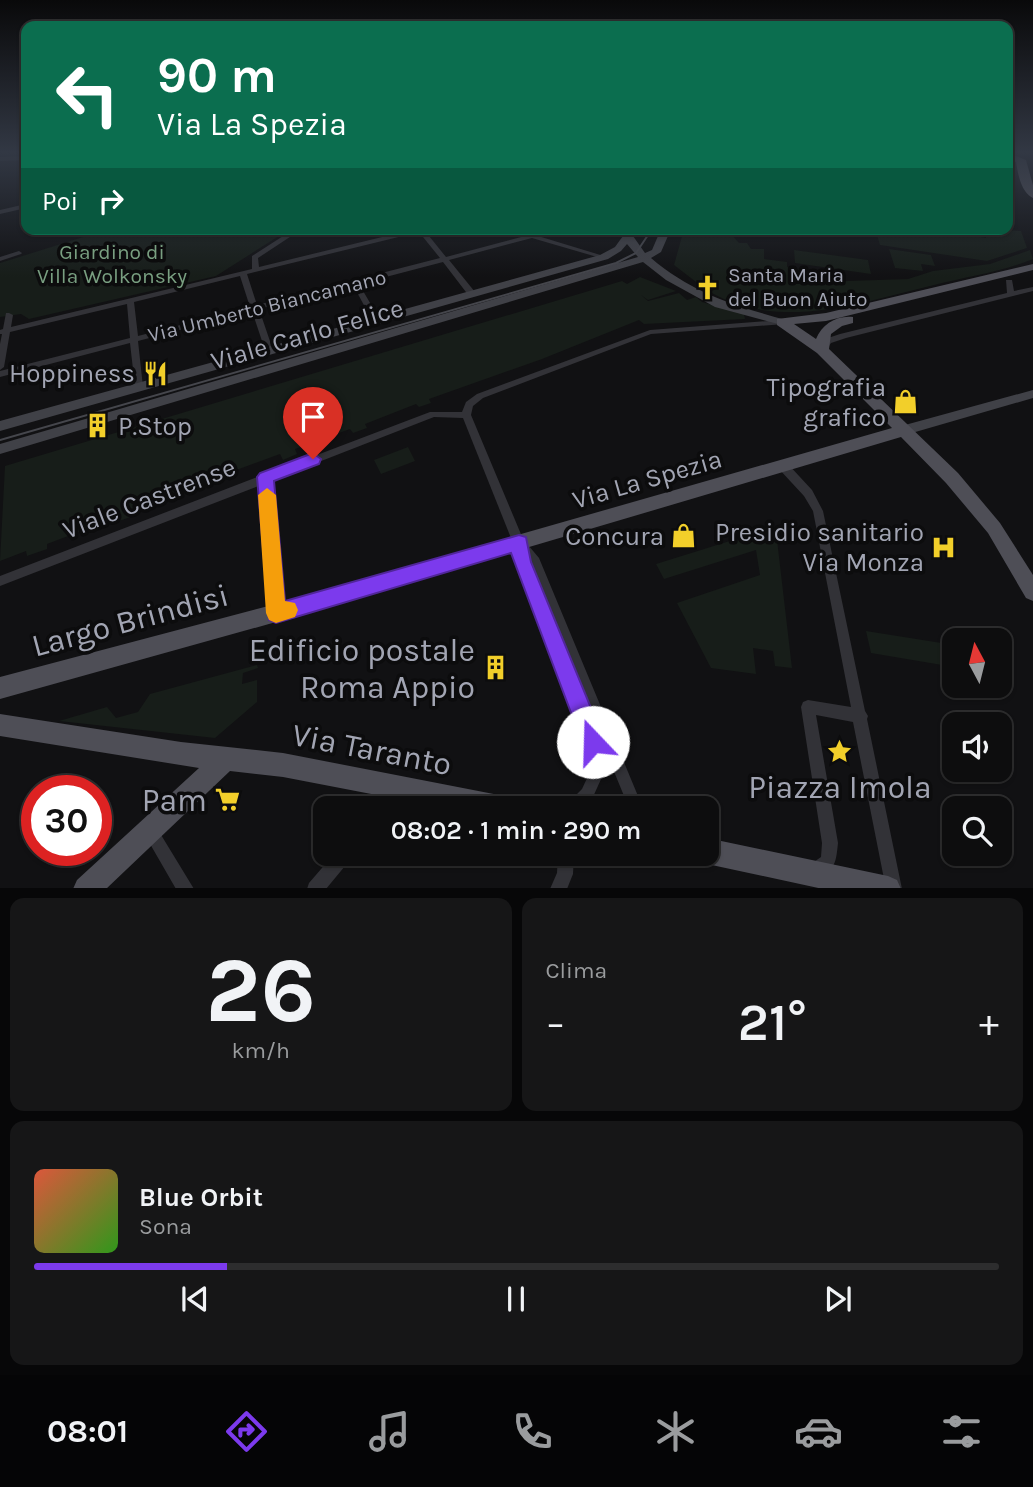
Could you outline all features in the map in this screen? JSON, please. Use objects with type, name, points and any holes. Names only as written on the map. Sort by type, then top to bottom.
[{"type":"main road","points":[[604,257],[618,250],[629,235]]},
{"type":"main road","points":[[631,235],[634,250],[699,299],[782,322],[822,350],[905,430],[983,513],[1033,592]]},
{"type":"main road","points":[[645,259],[656,252],[663,235]]},
{"type":"main road","name":"Viale Carlo Felice","points":[[0,426],[604,257]]},
{"type":"main road","name":"Viale Carlo Felice","points":[[0,449],[645,259]]},
{"type":"main road","points":[[782,322],[825,317],[1033,267]]},
{"type":"main road","points":[[822,350],[823,336],[836,324],[1010,288],[1033,276]]},
{"type":"main road","name":"Via La Spezia","points":[[276,613],[1033,394]]},
{"type":"main road","name":"Largo Brindisi","points":[[0,688],[276,613]]},
{"type":"main road","points":[[0,725],[181,754],[227,758]]},
{"type":"main road","points":[[86,888],[227,758]]},
{"type":"main road","name":"Via Taranto","points":[[227,758],[283,765],[443,796]]},
{"type":"main road","points":[[719,854],[888,888]]},
{"type":"street","points":[[0,212],[21,207]]},
{"type":"street","points":[[256,271],[254,257],[289,235]]},
{"type":"street","points":[[3,331],[402,235]]},
{"type":"street","points":[[426,235],[472,294]]},
{"type":"street","points":[[530,235],[604,257]]},
{"type":"street","name":"Via Umberto Biancamano","points":[[0,374],[534,236]]},
{"type":"street","points":[[0,259],[19,253]]},
{"type":"street","points":[[243,274],[269,350]]},
{"type":"street","points":[[355,284],[376,320]]},
{"type":"street","points":[[1010,288],[1033,289]]},
{"type":"street","points":[[130,301],[139,387]]},
{"type":"street","points":[[0,367],[3,331],[9,315]]},
{"type":"street","points":[[585,796],[595,777],[593,742],[521,562],[519,542],[466,415],[470,404],[481,396],[632,337],[682,327],[782,322]]},
{"type":"street","name":"Viale Castrense","points":[[0,580],[433,414],[466,415]]},
{"type":"street","points":[[783,466],[807,493],[818,511],[894,888]]},
{"type":"street","points":[[265,477],[276,613]]},
{"type":"street","points":[[519,542],[533,558],[631,796]]},
{"type":"street","points":[[810,873],[824,866],[830,848],[808,707],[861,716]]},
{"type":"street","points":[[391,796],[398,787]]},
{"type":"street","points":[[149,830],[186,888]]},
{"type":"street","points":[[315,888],[334,866]]},
{"type":"street","points":[[558,888],[565,874],[565,866]]},
{"type":"green space","points":[[1013,231],[1021,231],[1027,248],[987,261],[880,245],[877,235],[970,235],[986,238],[986,235],[1013,235]]},
{"type":"green space","name":"Giardino di Villa Wolkonsky","points":[[90,235],[281,235],[216,276],[29,319],[21,314],[0,317],[0,263]]},
{"type":"green space","points":[[682,235],[732,235],[739,243],[747,243],[751,249],[764,249],[764,259],[787,262],[787,267],[812,272],[812,278],[818,282],[908,279],[933,271],[990,264],[1030,250],[1033,259],[996,271],[849,306],[792,312],[737,304],[710,292],[716,289],[710,284],[700,285],[674,265]]},
{"type":"green space","points":[[889,249],[931,255],[935,266],[921,264],[923,271],[895,268]]},
{"type":"green space","points":[[794,250],[868,260],[871,274],[795,263]]},
{"type":"green space","points":[[640,277],[676,291],[648,300],[641,295],[648,301],[679,293],[687,300],[696,297],[702,302],[744,314],[745,319],[644,324],[639,320],[542,359],[429,399],[431,403],[419,407],[416,404],[365,424],[367,428],[353,433],[350,429],[295,449],[297,454],[283,460],[280,454],[220,476],[221,481],[206,486],[204,482],[136,508],[136,515],[119,521],[118,517],[47,544],[47,549],[27,556],[26,551],[0,561],[5,466],[622,281],[627,284]]},
{"type":"green space","points":[[408,447],[415,461],[381,474],[374,460]]},
{"type":"green space","points":[[762,531],[777,540],[792,668],[775,666],[773,651],[753,648],[756,674],[711,668],[677,603],[760,575],[756,550],[664,579],[656,564]]},
{"type":"green space","points":[[866,631],[942,643],[942,665],[871,653]]},
{"type":"green space","points":[[257,665],[258,668],[243,673],[242,684],[257,680],[257,702],[215,738],[59,721],[107,707],[116,718],[138,712],[150,694]]},
{"type":"tram line","points":[[0,440],[616,263],[636,253],[648,235]]},
{"type":"slow traffic","points":[[267,495],[276,613],[288,610]]},
{"type":"place","name":"Santa Maria del Buon Aiuto","points":[[708,287]]},
{"type":"place","name":"Hoppiness","points":[[155,373]]},
{"type":"place","name":"Tipografia grafico","points":[[906,402]]},
{"type":"place","name":"P.Stop","points":[[98,426]]},
{"type":"place","name":"Concura","points":[[684,536]]},
{"type":"place","name":"Presidio sanitario Via Monza","points":[[944,547]]},
{"type":"place","name":"Edificio postale Roma Appio","points":[[495,668]]},
{"type":"place","name":"Piazza Imola","points":[[840,751]]},
{"type":"place","name":"Pam","points":[[227,800]]},
{"type":"route","points":[[313,459],[265,477],[276,613],[519,542],[521,562],[593,742]]}]
